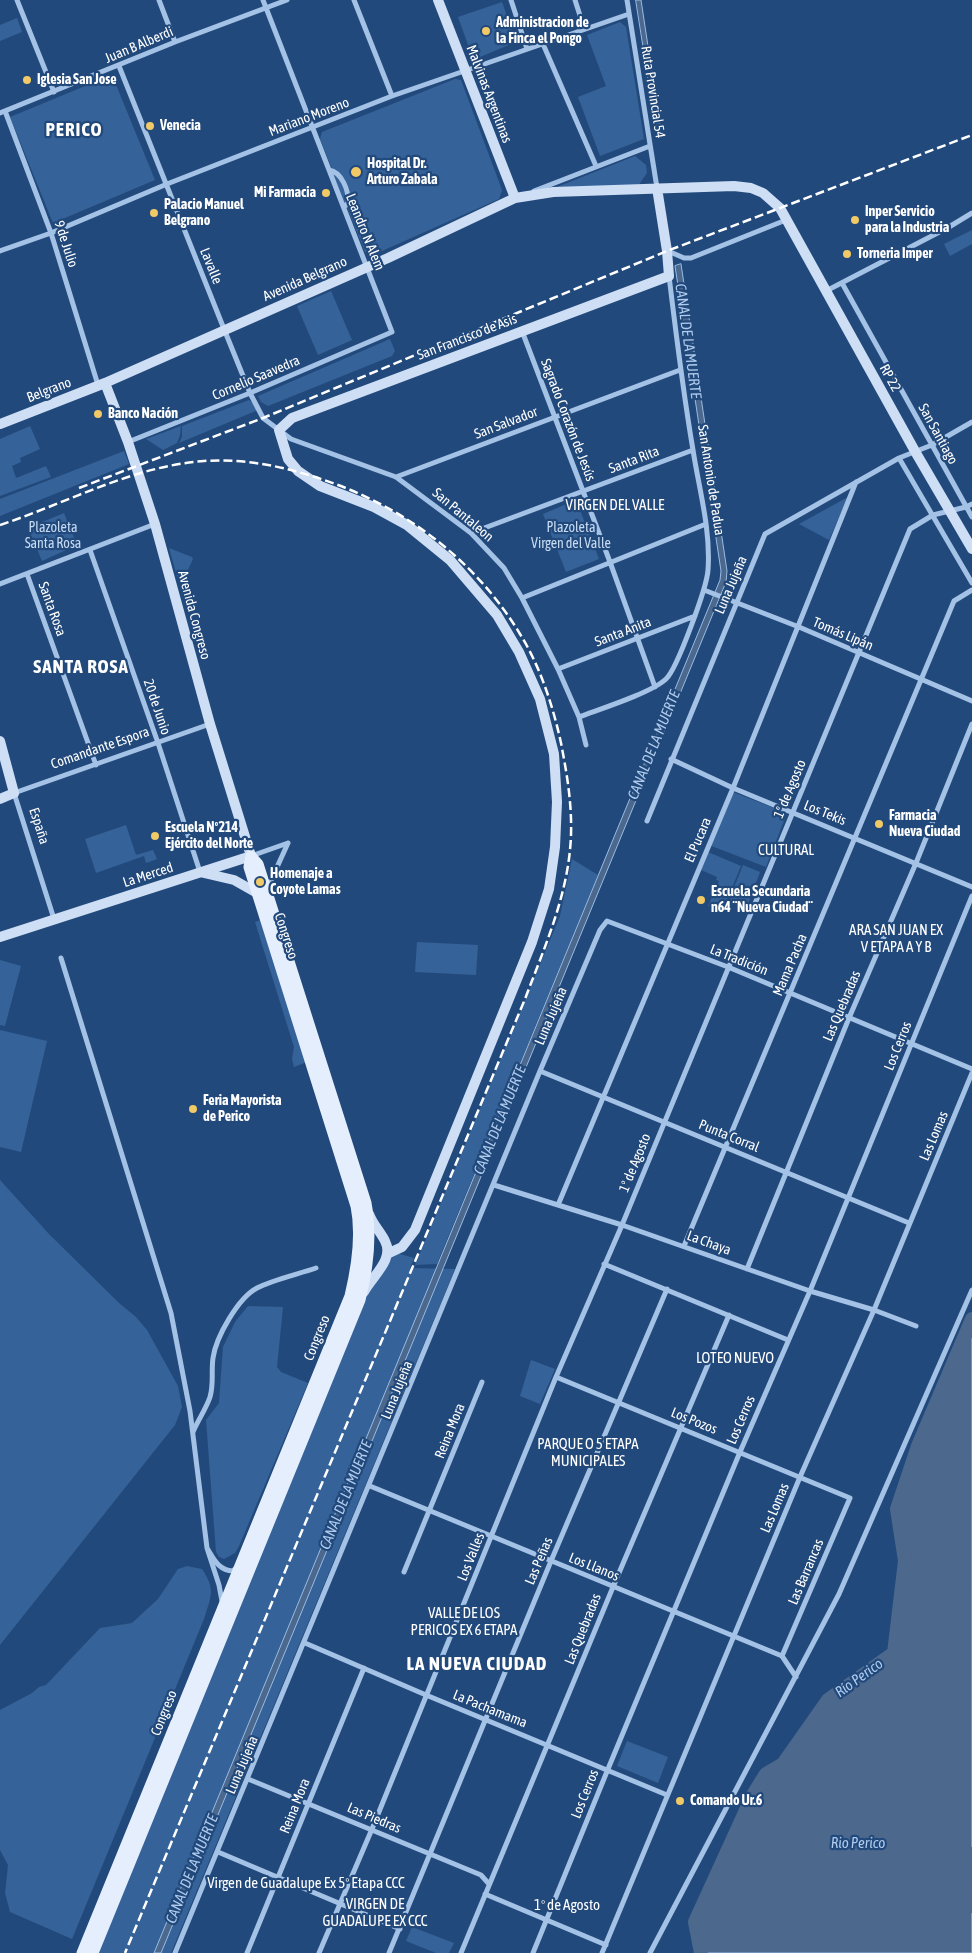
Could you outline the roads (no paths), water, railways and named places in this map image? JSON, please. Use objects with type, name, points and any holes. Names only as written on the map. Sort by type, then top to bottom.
[{"type":"main road","name":"Congreso","points":[[93,1953],[360,1300],[365,1277],[368,1254],[367,1208],[262,892],[249,867],[251,856]]},
{"type":"main road","name":"Congreso","points":[[82,1953],[350,1296],[355,1275],[358,1246],[356,1206],[262,892]]},
{"type":"street","points":[[17,0],[54,92]]},
{"type":"street","points":[[160,0],[176,42]]},
{"type":"street","name":"Leandro N Alem","points":[[263,0],[368,266],[392,332]]},
{"type":"street","name":"Juan B Alberdi","points":[[2,112],[176,42],[287,0]]},
{"type":"street","points":[[354,0],[392,96]]},
{"type":"street","name":"Malvinas Argentinas","points":[[438,0],[515,198]]},
{"type":"street","points":[[512,0],[527,49]]},
{"type":"street","points":[[576,0],[584,28]]},
{"type":"street","name":"Ruta Provincial 54","points":[[627,0],[656,188]]},
{"type":"street","name":"Mariano Moreno","points":[[0,251],[51,233],[166,184],[392,96],[629,14]]},
{"type":"street","points":[[543,44],[596,166]]},
{"type":"street","name":"Lavalle","points":[[119,66],[250,393],[263,418]]},
{"type":"street","name":"9 de Julio","points":[[2,112],[51,233],[101,384]]},
{"type":"street","points":[[515,198],[650,146]]},
{"type":"street","points":[[329,170],[341,177],[348,195],[348,203],[344,207]]},
{"type":"street","name":"RP 22","points":[[656,188],[711,186],[751,188],[763,193],[774,201],[972,549]]},
{"type":"street","name":"Avenida Belgrano","points":[[101,384],[368,266],[515,198],[553,192],[656,188]]},
{"type":"street","name":"San Antonio de Padua","points":[[655,687],[668,677],[695,616],[704,590],[709,554],[706,524],[680,370],[667,251],[656,188]]},
{"type":"street","points":[[826,291],[950,227],[972,213]]},
{"type":"street","points":[[667,251],[684,258],[691,258],[786,220]]},
{"type":"street","name":"San Francisco de Asis","points":[[279,430],[292,418],[669,276]]},
{"type":"street","name":"San Santiago","points":[[842,283],[972,517]]},
{"type":"street","name":"Sagrado Corazón de Jesús","points":[[522,330],[655,687]]},
{"type":"street","name":"Cornelio Saavedra","points":[[128,442],[250,393],[392,332]]},
{"type":"street","name":"San Salvador","points":[[396,477],[680,370]]},
{"type":"street","name":"Belgrano","points":[[1,424],[101,384]]},
{"type":"street","name":"Avenida Congreso","points":[[101,384],[128,442],[155,524],[210,724],[251,856]]},
{"type":"street","name":"San Pantaleon","points":[[263,418],[291,439],[396,477],[471,533],[504,568],[522,598],[558,669],[579,718],[586,746]]},
{"type":"street","name":"Luna Jujeña","points":[[646,821],[765,534],[899,458],[916,453],[972,422]]},
{"type":"street","points":[[279,430],[288,459],[298,471],[320,486],[374,507],[407,525],[450,560],[497,615],[519,652],[540,699],[554,754],[557,802],[555,847],[549,889],[532,942],[415,1230],[402,1247],[388,1254]]},
{"type":"street","name":"Santa Rita","points":[[471,533],[692,450]]},
{"type":"street","points":[[899,458],[972,583]]},
{"type":"street","name":"El Pucara","points":[[558,1205],[733,788],[856,482]]},
{"type":"street","name":"1º de Agosto","points":[[622,1225],[910,529],[933,515],[972,504]]},
{"type":"street","points":[[0,584],[155,524]]},
{"type":"street","points":[[522,598],[706,524]]},
{"type":"street","name":"20 de Junio","points":[[90,550],[158,743],[200,872]]},
{"type":"street","name":"Santa Rosa","points":[[27,574],[96,765]]},
{"type":"street","name":"Tomás Lipán","points":[[704,590],[799,627],[972,701]]},
{"type":"street","name":"Mama Pacha","points":[[684,1246],[954,601],[972,590]]},
{"type":"street","name":"Santa Anita","points":[[558,669],[695,616]]},
{"type":"street","points":[[579,718],[655,687]]},
{"type":"street","name":"Comandante Espora","points":[[0,798],[210,724]]},
{"type":"street","name":"Las Quebradas","points":[[747,1269],[849,1018],[916,863],[972,724]]},
{"type":"street","name":"España","points":[[0,740],[14,793],[54,920]]},
{"type":"street","name":"Los Tekis","points":[[671,760],[733,788],[972,887]]},
{"type":"street","points":[[200,872],[220,875],[262,892],[288,843],[251,856]]},
{"type":"street","name":"La Merced","points":[[54,920],[251,856]]},
{"type":"street","name":"Los Cerros","points":[[533,1953],[740,1452],[810,1291],[972,896]]},
{"type":"street","points":[[0,937],[54,920]]},
{"type":"street","points":[[0,943],[9,942],[43,928],[54,920]]},
{"type":"street","name":"Luna Jujeña","points":[[177,1953],[540,1071],[600,930],[607,921]]},
{"type":"street","name":"La Tradición","points":[[607,921],[728,967],[972,1068]]},
{"type":"street","points":[[61,958],[171,1313],[190,1411],[207,1548],[222,1596],[220,1614]]},
{"type":"street","name":"Punta Corral","points":[[540,1071],[910,1223]]},
{"type":"street","name":"Las Lomas","points":[[602,1953],[800,1477],[874,1310],[972,1073]]},
{"type":"street","name":"La Chaya","points":[[494,1185],[622,1225],[916,1326]]},
{"type":"street","points":[[360,1300],[366,1286],[388,1254],[385,1240],[376,1229],[367,1208]]},
{"type":"street","name":"Los Valles","points":[[319,1953],[372,1829],[556,1377],[622,1225]]},
{"type":"street","points":[[604,1264],[788,1340]]},
{"type":"street","points":[[193,1433],[210,1398],[213,1381],[213,1358],[218,1341],[236,1308],[247,1295],[258,1287],[316,1268]]},
{"type":"street","name":"Las Peñas","points":[[390,1953],[551,1561],[667,1289]]},
{"type":"street","points":[[650,1953],[839,1594],[972,1290]]},
{"type":"street","name":"Las Quebradas","points":[[460,1953],[729,1315]]},
{"type":"street","name":"Los Pozos","points":[[556,1377],[850,1498]]},
{"type":"street","name":"Reina Mora","points":[[404,1572],[482,1382]]},
{"type":"street","name":"Los Llanos","points":[[370,1486],[613,1587],[675,1610],[782,1656]]},
{"type":"street","name":"Las Barrancas","points":[[782,1656],[850,1498]]},
{"type":"street","points":[[207,1548],[220,1567],[226,1570],[232,1571],[240,1564]]},
{"type":"street","name":"La Pachamama","points":[[305,1643],[667,1794]]},
{"type":"street","points":[[782,1656],[796,1677]]},
{"type":"street","name":"Reina Mora","points":[[247,1953],[364,1668]]},
{"type":"street","name":"Las Piedras","points":[[248,1779],[431,1854],[480,1876],[489,1884]]},
{"type":"street","points":[[218,1852],[400,1929]]},
{"type":"street","points":[[485,1894],[606,1945]]},
{"type":"water","points":[[636,0],[641,0],[661,132],[657,133]]},
{"type":"water","name":"CANAL DE LA MUERTE","points":[[681,264],[727,571],[726,582],[161,1953],[154,1953],[720,580],[721,571],[675,266]]},
{"type":"water","name":"Rio Perico","points":[[972,1319],[972,1854],[965,1865],[968,1896],[972,1906],[972,1953],[701,1953],[695,1922],[753,1795],[766,1774],[783,1764],[828,1700],[894,1653],[905,1561],[897,1509],[918,1446]]},
{"type":"waterway","name":"Río Perico","points":[[701,1953],[695,1922],[753,1795],[766,1774],[783,1764],[828,1700],[894,1653],[905,1561],[897,1509],[918,1446],[972,1319]]},
{"type":"waterway","name":"Río Perico","points":[[972,1854],[965,1865],[968,1896],[972,1906]]},
{"type":"railway","points":[[79,488],[263,418],[667,251],[972,135]]},
{"type":"railway","points":[[0,525],[126,478],[178,464],[204,461],[219,460],[265,464],[295,471],[354,491],[410,521],[436,540],[460,560],[502,608],[527,646],[545,687],[561,743],[570,800],[571,835],[566,878],[555,919],[525,999],[125,1953]]},
{"type":"place","name":"Administracion de la Finca el Pongo","points":[[486,31]]},
{"type":"place","name":"Iglesia San Jose","points":[[27,80]]},
{"type":"place","name":"Venecia","points":[[150,126]]},
{"type":"place","name":"Hospital Dr. Arturo Zabala","points":[[356,172]]},
{"type":"place","name":"Mi Farmacia","points":[[326,193]]},
{"type":"place","name":"Palacio Manuel Belgrano","points":[[154,213]]},
{"type":"place","name":"Inper Servicio para la Industria","points":[[855,220]]},
{"type":"place","name":"Torneria Imper","points":[[847,254]]},
{"type":"place","name":"Banco Nación","points":[[98,414]]},
{"type":"place","name":"Farmacia Nueva Ciudad","points":[[879,824]]},
{"type":"place","name":"Escuela Nº214 Ejército del Norte","points":[[155,836]]},
{"type":"place","name":"Homenaje a Coyote Lamas","points":[[260,882]]},
{"type":"place","name":"Escuela Secundaria n64 ¨Nueva Ciudad¨","points":[[701,900]]},
{"type":"place","name":"Feria Mayorista de Perico","points":[[193,1109]]},
{"type":"place","name":"Comando Ur.6","points":[[680,1801]]},
{"type":"district","name":"PERICO","points":[[74,130]]},
{"type":"district","name":"VIRGEN DEL VALLE","points":[[615,505]]},
{"type":"district","name":"SANTA ROSA","points":[[81,667]]},
{"type":"district","name":"CULTURAL","points":[[786,850]]},
{"type":"district","name":"ARA SAN JUAN EX V ETAPA A Y B","points":[[896,938]]},
{"type":"district","name":"LOTEO NUEVO","points":[[735,1358]]},
{"type":"district","name":"PARQUE O 5 ETAPA MUNICIPALES","points":[[588,1452]]},
{"type":"district","name":"VALLE DE LOS PERICOS EX 6 ETAPA","points":[[464,1622]]},
{"type":"district","name":"LA NUEVA CIUDAD","points":[[477,1664]]},
{"type":"district","name":"Virgen de Guadalupe Ex 5º Etapa CCC","points":[[306,1883]]},
{"type":"district","name":"1º de Agosto","points":[[567,1905]]},
{"type":"district","name":"VIRGEN DE GUADALUPE EX CCC","points":[[375,1912]]},
{"type":"park label","name":"Plazoleta Santa Rosa","points":[[53,536]]},
{"type":"park label","name":"Plazoleta Virgen del Valle","points":[[571,536]]}]
